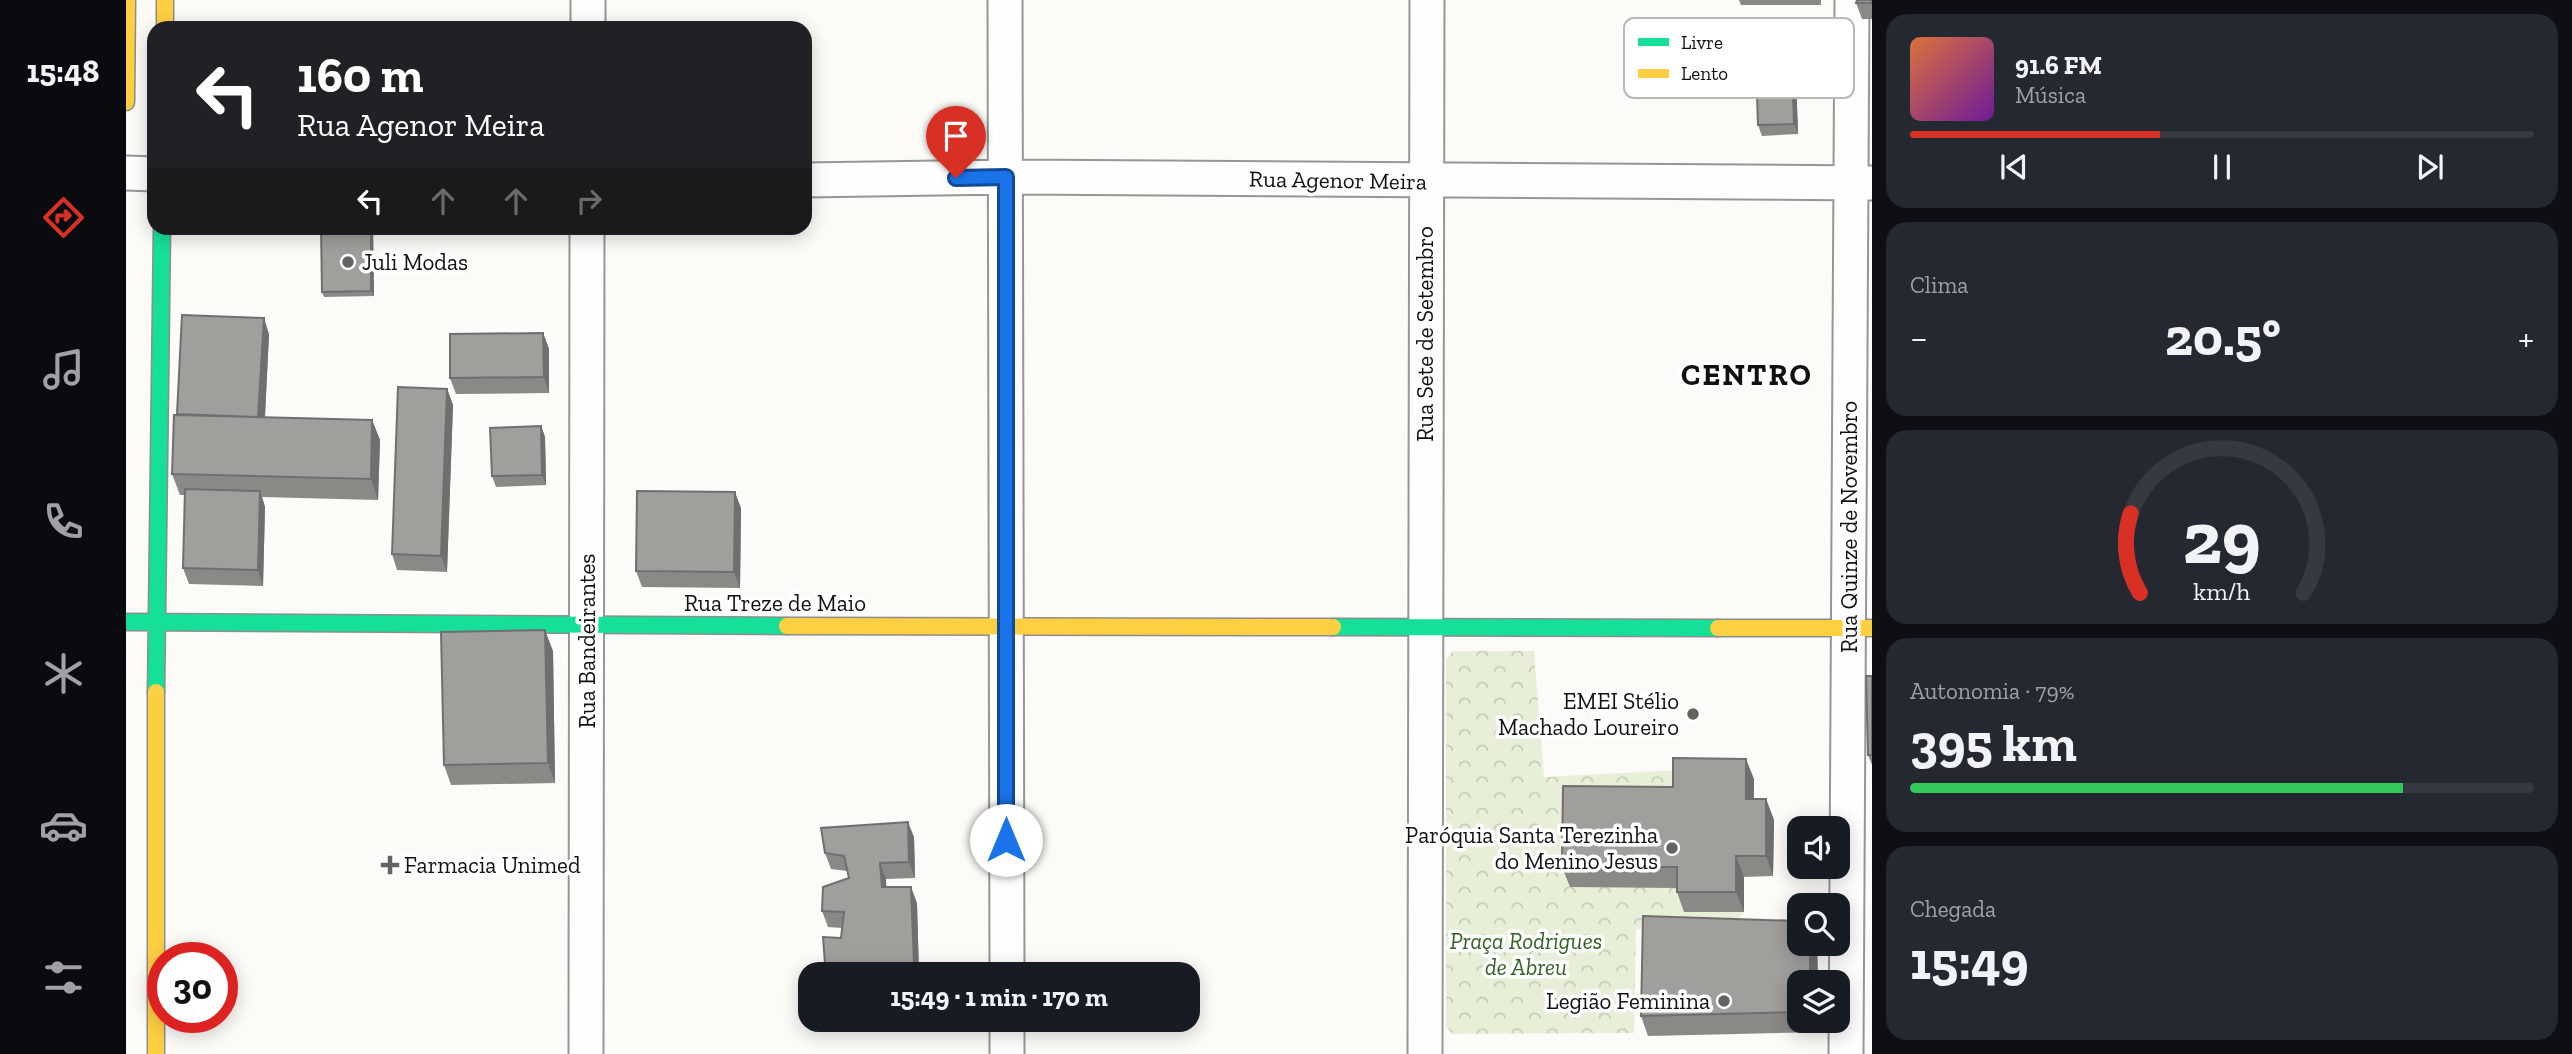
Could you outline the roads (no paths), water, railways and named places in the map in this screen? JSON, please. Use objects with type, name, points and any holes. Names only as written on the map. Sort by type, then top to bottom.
[{"type":"street","points":[[126,102],[127,0]]},
{"type":"street","points":[[165,0],[165,21]]},
{"type":"street","points":[[588,0],[588,21]]},
{"type":"street","points":[[1005,0],[1007,962]]},
{"type":"street","name":"Rua Sete de Setembro","points":[[1425,626],[1427,0]]},
{"type":"street","name":"Rua Quinze de Novembro","points":[[1852,0],[1853,18]]},
{"type":"street","name":"Rua Quinze de Novembro","points":[[1846,1054],[1860,628],[1862,184],[1854,37]]},
{"type":"street","points":[[126,173],[147,174]]},
{"type":"street","name":"Rua Agenor Meira","points":[[812,180],[1006,177],[1862,184]]},
{"type":"street","points":[[156,1054],[156,624],[162,235]]},
{"type":"street","name":"Rua Bandeirantes","points":[[586,1054],[587,235]]},
{"type":"street","name":"Rua Treze de Maio","points":[[126,622],[588,626],[1425,626]]},
{"type":"street","points":[[1425,1054],[1425,626],[1860,628]]},
{"type":"street","points":[[1007,1032],[1007,1054]]},
{"type":"place","name":"Juli Modas","points":[[348,262]]},
{"type":"place","name":"EMEI Stélio Machado Loureiro","points":[[1693,714]]},
{"type":"place","name":"Paróquia Santa Terezinha do Menino Jesus","points":[[1672,848]]},
{"type":"place","name":"Farmacia Unimed","points":[[390,865]]},
{"type":"place","name":"Legião Feminina","points":[[1724,1001]]},
{"type":"district","name":"CENTRO","points":[[1747,375]]},
{"type":"park label","name":"Praça Rodrigues de Abreu","points":[[1526,954]]}]
